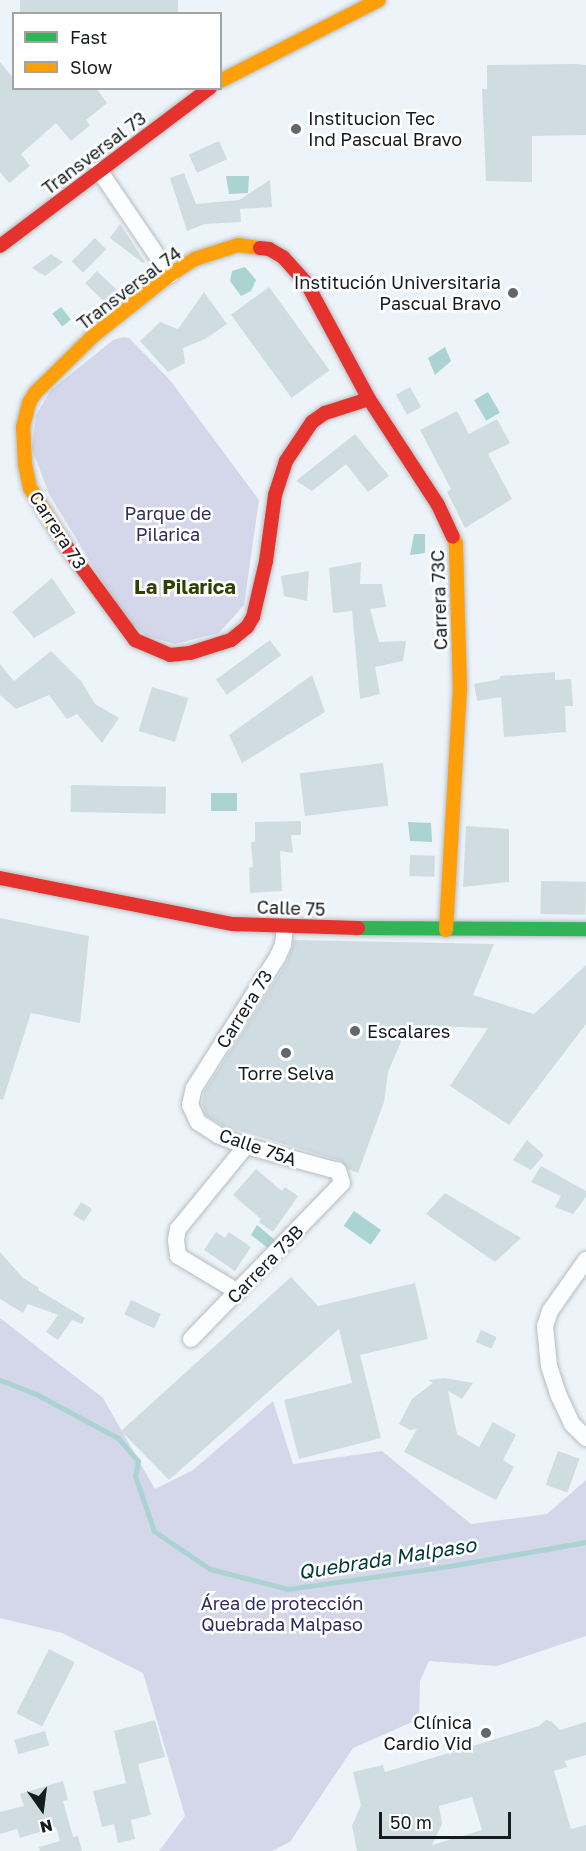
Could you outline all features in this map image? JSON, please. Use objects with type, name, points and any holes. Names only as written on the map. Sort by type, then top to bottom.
[{"type":"street","points":[[222,80],[379,0]]},
{"type":"street","name":"Transversal 73","points":[[0,246],[207,90]]},
{"type":"street","points":[[99,170],[170,275]]},
{"type":"street","name":"Transversal 74","points":[[51,375],[170,275],[195,260],[238,246]]},
{"type":"street","name":"Carrera 73C","points":[[238,246],[269,249],[283,257],[307,284],[369,399],[438,505],[456,544],[460,690],[446,930]]},
{"type":"street","name":"Carrera 73","points":[[51,375],[34,393],[26,414],[24,449],[30,488],[53,528],[121,624],[135,640],[156,651],[170,655],[219,645],[231,640],[248,627],[257,606],[275,495],[285,461],[312,422],[325,413],[369,399]]},
{"type":"street","name":"Calle 75","points":[[0,878],[203,919],[285,927],[446,930],[586,929]]},
{"type":"street","name":"Carrera 73","points":[[194,1088],[278,956],[283,945],[285,927]]},
{"type":"street","name":"Calle 75A","points":[[194,1088],[190,1105],[198,1122],[218,1135],[246,1146],[338,1171],[342,1183],[339,1187]]},
{"type":"street","points":[[238,1293],[178,1256],[176,1240],[178,1228],[246,1146]]},
{"type":"street","name":"Carrera 73B","points":[[191,1339],[339,1187]]},
{"type":"street","points":[[586,1260],[550,1311],[545,1326],[549,1366],[572,1424],[586,1438]]},
{"type":"green space","name":"Parque de Pilarica","points":[[129,338],[170,380],[259,500],[244,605],[219,633],[175,644],[147,636],[126,620],[49,494],[32,449],[36,415],[51,390],[113,340]]},
{"type":"green space","name":"Área de protección Quebrada Malpaso","points":[[0,1318],[103,1398],[155,1489],[193,1470],[273,1401],[293,1464],[382,1451],[471,1524],[547,1514],[586,1480],[586,1636],[497,1666],[429,1661],[420,1681],[419,1719],[353,1748],[290,1842],[272,1851],[159,1851],[185,1816],[143,1673],[62,1633],[0,1618]]},
{"type":"shaded area","points":[[226,176],[249,176],[248,193],[229,194]]},
{"type":"shaded area","points":[[245,267],[256,280],[251,291],[241,296],[230,281],[232,271]]},
{"type":"shaded area","points":[[61,307],[71,320],[62,326],[52,314]]},
{"type":"shaded area","points":[[445,347],[451,361],[435,375],[428,358]]},
{"type":"shaded area","points":[[488,392],[500,413],[486,421],[474,400]]},
{"type":"shaded area","points":[[414,534],[425,534],[425,553],[410,555]]},
{"type":"shaded area","points":[[211,793],[237,793],[237,811],[211,811]]},
{"type":"shaded area","points":[[408,822],[431,823],[432,842],[410,841]]},
{"type":"shaded area","points":[[354,1211],[381,1230],[371,1245],[344,1226]]},
{"type":"shaded area","points":[[257,1225],[275,1240],[268,1248],[251,1235]]},
{"type":"building","points":[[20,0],[178,0],[178,12],[20,12]]},
{"type":"building","points":[[0,62],[12,77],[12,90],[97,90],[107,103],[86,120],[90,125],[71,141],[56,123],[21,154],[30,166],[9,183],[0,172]]},
{"type":"building","points":[[487,65],[586,65],[586,135],[532,136],[532,182],[486,181],[482,89],[487,89]]},
{"type":"building","points":[[219,141],[227,159],[197,173],[189,154]]},
{"type":"building","points":[[184,173],[196,204],[239,200],[270,180],[272,207],[240,209],[241,222],[205,224],[187,231],[170,178]]},
{"type":"building","points":[[120,224],[145,262],[143,263],[110,238]]},
{"type":"building","points":[[95,238],[106,249],[83,273],[72,261]]},
{"type":"building","points":[[51,254],[63,262],[45,276],[32,268]]},
{"type":"building","points":[[97,271],[119,292],[107,304],[85,283]]},
{"type":"building","points":[[269,287],[330,370],[292,398],[231,315]]},
{"type":"building","points":[[204,292],[227,324],[205,339],[183,348],[185,363],[168,372],[140,341],[160,322],[178,329]]},
{"type":"building","points":[[410,387],[421,407],[407,415],[396,395]]},
{"type":"building","points":[[457,411],[469,434],[497,419],[510,443],[488,454],[512,499],[465,528],[447,492],[451,489],[420,430]]},
{"type":"building","points":[[355,434],[389,476],[368,492],[346,464],[312,491],[296,481]]},
{"type":"building","points":[[361,562],[360,584],[382,584],[386,607],[370,609],[379,642],[406,641],[403,661],[375,667],[380,694],[360,699],[352,611],[333,613],[329,568]]},
{"type":"building","points":[[309,571],[307,601],[284,596],[281,576]]},
{"type":"building","points":[[52,578],[76,613],[34,638],[12,612]]},
{"type":"building","points":[[270,640],[281,655],[227,695],[216,679]]},
{"type":"building","points":[[51,651],[81,681],[95,704],[119,718],[102,743],[77,714],[67,719],[49,695],[16,709],[0,695],[0,664],[14,681]]},
{"type":"building","points":[[555,672],[555,680],[571,679],[573,706],[565,706],[566,732],[504,737],[501,697],[477,701],[474,684],[500,679],[500,676]]},
{"type":"building","points":[[312,675],[325,712],[242,763],[229,735]]},
{"type":"building","points":[[152,687],[188,698],[175,742],[139,731]]},
{"type":"building","points":[[383,763],[388,806],[305,816],[300,773]]},
{"type":"building","points":[[71,785],[166,787],[166,814],[71,812]]},
{"type":"building","points":[[301,821],[301,835],[291,835],[293,853],[280,851],[282,891],[250,893],[249,868],[253,867],[251,842],[255,842],[255,822]]},
{"type":"building","points":[[466,826],[509,829],[509,882],[463,887]]},
{"type":"building","points":[[410,855],[435,856],[434,877],[409,876]]},
{"type":"building","points":[[541,881],[586,882],[585,915],[540,914]]},
{"type":"building","points":[[0,918],[89,936],[80,1023],[31,1013],[3,1100],[0,1099]]},
{"type":"building","points":[[294,940],[494,944],[473,995],[534,1014],[586,965],[586,1024],[509,1125],[450,1086],[488,1028],[408,1025],[388,1072],[384,1102],[358,1173],[348,1169],[341,1161],[223,1126],[206,1115],[202,1105],[204,1092],[287,962]]},
{"type":"building","points":[[527,1140],[544,1155],[531,1170],[513,1160]]},
{"type":"building","points":[[541,1166],[586,1191],[586,1197],[573,1214],[555,1207],[561,1196],[531,1182]]},
{"type":"building","points":[[256,1169],[282,1191],[285,1187],[298,1196],[273,1232],[259,1222],[261,1219],[233,1195]]},
{"type":"building","points":[[445,1193],[521,1238],[495,1262],[426,1214]]},
{"type":"building","points":[[81,1202],[92,1209],[84,1222],[73,1215]]},
{"type":"building","points":[[216,1232],[225,1238],[229,1232],[251,1247],[235,1271],[204,1250]]},
{"type":"building","points":[[0,1252],[22,1277],[39,1288],[38,1290],[85,1318],[82,1324],[72,1320],[58,1340],[46,1332],[58,1315],[28,1304],[23,1313],[0,1299]]},
{"type":"building","points":[[291,1277],[318,1306],[415,1283],[428,1339],[360,1355],[381,1438],[299,1459],[284,1400],[352,1383],[339,1329],[169,1480],[121,1431]]},
{"type":"building","points":[[131,1300],[161,1314],[154,1328],[124,1315]]},
{"type":"building","points":[[481,1330],[497,1337],[491,1349],[476,1342]]},
{"type":"building","points":[[445,1378],[473,1383],[462,1399],[448,1391],[457,1434],[479,1447],[493,1422],[516,1435],[503,1460],[514,1467],[496,1500],[404,1452],[417,1429],[410,1430],[399,1424],[412,1399],[433,1383],[428,1380]]},
{"type":"building","points":[[558,1451],[580,1459],[567,1493],[546,1485]]},
{"type":"building","points":[[49,1649],[75,1662],[42,1726],[16,1713]]},
{"type":"building","points":[[155,1720],[165,1757],[138,1764],[151,1815],[131,1820],[135,1839],[118,1843],[114,1824],[102,1827],[93,1791],[126,1783],[114,1731]]},
{"type":"building","points":[[546,1720],[552,1722],[560,1730],[586,1722],[586,1755],[565,1761],[567,1767],[554,1771],[571,1829],[586,1825],[586,1851],[357,1851],[352,1826],[361,1805],[353,1772],[383,1765],[385,1772],[539,1726]],"holes":[[[472,1797],[482,1830],[432,1845],[442,1824],[439,1806]]]},
{"type":"building","points":[[45,1731],[49,1745],[18,1754],[14,1740]]},
{"type":"building","points":[[63,1781],[68,1800],[63,1801],[73,1837],[78,1836],[82,1851],[40,1851],[39,1847],[60,1841],[56,1827],[20,1838],[17,1829],[0,1834],[0,1812],[24,1806],[20,1794]]},
{"type":"waterway","name":"Quebrada Malpaso","points":[[0,1380],[36,1394],[118,1438],[138,1461],[135,1476],[154,1531],[210,1569],[288,1589],[450,1566],[586,1542]]},
{"type":"traffic: fast","points":[[358,928],[586,929]]},
{"type":"traffic: slow","points":[[222,80],[379,0]]},
{"type":"traffic: slow","points":[[66,546],[30,488],[25,464],[23,427],[29,403],[35,393],[93,336],[170,275],[195,259],[238,245],[260,248]]},
{"type":"traffic: slow","points":[[446,930],[460,690],[456,544],[453,537]]},
{"type":"traffic: jam","points":[[0,246],[207,90]]},
{"type":"traffic: jam","points":[[260,248],[269,249],[283,257],[307,284],[369,399],[438,505],[453,537]]},
{"type":"traffic: jam","points":[[66,546],[135,640],[170,655],[190,653],[231,640],[247,627],[253,617],[266,561],[275,495],[286,461],[312,422],[325,413],[369,399]]},
{"type":"traffic: jam","points":[[0,878],[233,924],[358,928]]},
{"type":"place","name":"Institucion Tec Ind Pascual Bravo","points":[[296,129]]},
{"type":"place","name":"Institución Universitaria Pascual Bravo","points":[[513,293]]},
{"type":"place","name":"Escalares","points":[[355,1031]]},
{"type":"place","name":"Torre Selva","points":[[286,1053]]},
{"type":"place","name":"Clínica Cardio Vid","points":[[486,1733]]},
{"type":"district","name":"La Pilarica","points":[[185,586]]}]
